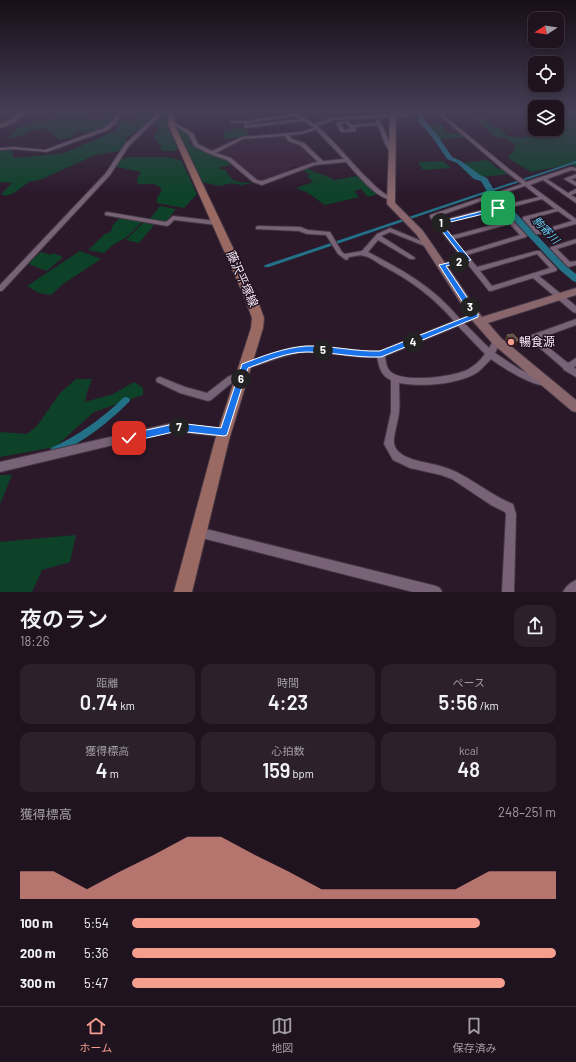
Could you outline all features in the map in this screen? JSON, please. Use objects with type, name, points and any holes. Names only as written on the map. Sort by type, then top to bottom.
[{"type":"main road","name":"藤沢平塚線","points":[[179,140],[250,296],[258,318],[254,342],[224,433],[197,532],[183,592]]},
{"type":"street","points":[[0,149],[14,148],[45,151],[77,140]]},
{"type":"street","points":[[0,289],[108,174],[119,159],[124,148],[136,140]]},
{"type":"street","points":[[194,140],[196,144],[229,159],[255,181],[262,183],[308,166],[347,160]]},
{"type":"street","points":[[212,152],[239,140]]},
{"type":"street","points":[[290,140],[302,144],[322,163]]},
{"type":"street","points":[[329,140],[347,160],[384,197],[391,199]]},
{"type":"street","points":[[385,140],[386,144],[394,152]]},
{"type":"street","points":[[394,140],[391,204],[407,219],[429,246],[478,319],[497,341],[576,406]]},
{"type":"street","points":[[471,140],[507,170],[524,181],[576,222]]},
{"type":"street","points":[[476,270],[538,252],[554,269],[491,289],[432,216],[498,193],[524,181],[543,178],[573,168],[576,170]]},
{"type":"street","points":[[576,176],[567,178],[576,184]]},
{"type":"street","points":[[543,178],[576,201]]},
{"type":"street","points":[[567,195],[576,191]]},
{"type":"street","points":[[498,193],[512,205],[544,197]]},
{"type":"street","points":[[438,223],[498,208],[489,196]]},
{"type":"street","points":[[560,209],[525,218],[538,233],[576,222]]},
{"type":"street","points":[[107,214],[167,224],[173,218],[216,223]]},
{"type":"street","points":[[450,238],[511,222],[524,236],[463,254]]},
{"type":"street","points":[[258,228],[300,229],[307,232],[328,233],[340,253],[345,257],[364,253],[378,237],[390,230],[429,246]]},
{"type":"street","points":[[378,237],[412,258]]},
{"type":"street","points":[[576,241],[553,248],[570,265],[576,263]]},
{"type":"street","points":[[364,253],[397,270],[426,289],[460,322],[475,341],[491,353],[514,369],[548,384]]},
{"type":"street","points":[[442,265],[468,260]]},
{"type":"street","points":[[535,276],[576,310]]},
{"type":"street","points":[[160,380],[183,390],[208,397],[232,378],[277,354],[306,349],[366,355],[381,354],[460,322],[478,319],[576,291]]},
{"type":"street","points":[[576,322],[532,338],[576,374]]},
{"type":"street","points":[[381,354],[383,369],[395,379],[428,381],[466,375],[474,370],[491,353],[497,341]]},
{"type":"street","points":[[567,368],[576,361]]},
{"type":"street","points":[[395,379],[395,412],[389,444],[396,457],[401,460],[439,469],[456,476],[499,504],[509,508],[511,514],[508,592]]},
{"type":"street","points":[[0,467],[172,427],[224,433]]},
{"type":"street","points":[[197,532],[436,592]]},
{"type":"street","points":[[569,592],[576,586]]},
{"type":"shaded area","points":[[239,140],[288,140],[300,144],[318,162],[301,167],[295,166],[289,168],[290,171],[259,182],[214,152]]},
{"type":"green space","points":[[95,140],[127,140],[130,141],[119,151],[95,155],[42,179],[29,182],[14,193],[5,196],[1,194],[12,183],[0,182],[0,151],[14,150],[12,155],[15,158],[64,153]]},
{"type":"green space","points":[[156,140],[174,140],[178,149],[175,151],[162,151],[160,144]]},
{"type":"green space","points":[[182,140],[191,140],[188,141],[189,143],[197,149],[229,160],[232,164],[218,168],[226,170],[228,175],[234,180],[253,183],[241,185],[231,183],[219,186],[202,182]]},
{"type":"green space","points":[[507,140],[576,140],[576,167],[571,164],[531,172],[507,157],[514,151],[515,145]]},
{"type":"green space","points":[[129,157],[165,157],[181,160],[197,194],[184,208],[157,203],[157,198],[162,190],[160,187],[154,184],[138,184],[137,179],[141,172],[117,167],[122,159]]},
{"type":"green space","points":[[488,160],[498,169],[503,168],[510,174],[478,177],[461,163]]},
{"type":"green space","points":[[443,161],[451,168],[425,170],[422,169],[418,162]]},
{"type":"green space","points":[[307,168],[334,180],[358,176],[378,194],[368,197],[361,189],[354,191],[359,197],[325,205],[308,193],[296,188],[313,182],[307,176],[310,175],[303,170]]},
{"type":"green space","points":[[160,206],[176,209],[165,223],[148,221]]},
{"type":"green space","points":[[120,218],[142,222],[127,237],[114,244],[104,253],[88,250],[106,233],[108,234],[112,230],[112,226]]},
{"type":"green space","points":[[144,222],[155,224],[139,243],[126,240]]},
{"type":"green space","points":[[80,251],[101,259],[63,284],[51,295],[39,293],[27,286]]},
{"type":"green space","points":[[41,252],[51,255],[53,253],[63,257],[47,271],[28,264]]},
{"type":"green space","points":[[76,379],[92,379],[85,402],[113,394],[134,382],[143,388],[143,395],[94,412],[55,447],[0,457],[0,432],[27,434],[37,426],[60,393]]},
{"type":"green space","points":[[0,475],[12,475],[0,504]]},
{"type":"green space","points":[[76,535],[70,562],[42,570],[32,592],[0,592],[0,542]]},
{"type":"building","points":[[513,334],[519,340],[515,341],[507,335]]},
{"type":"waterway","name":"駒寄川","points":[[438,140],[449,158],[459,162],[477,177],[484,180],[491,191],[563,268],[576,279]]},
{"type":"waterway","points":[[267,266],[576,162]]},
{"type":"waterway","points":[[54,451],[93,429],[110,416],[126,400]]},
{"type":"place","name":"暢食源","points":[[511,342]]},
{"type":"route","points":[[129,438],[172,427],[224,433],[245,366],[254,364],[277,354],[306,349],[317,349],[366,355],[381,354],[475,316],[442,265],[468,260],[438,223],[498,208]]}]
